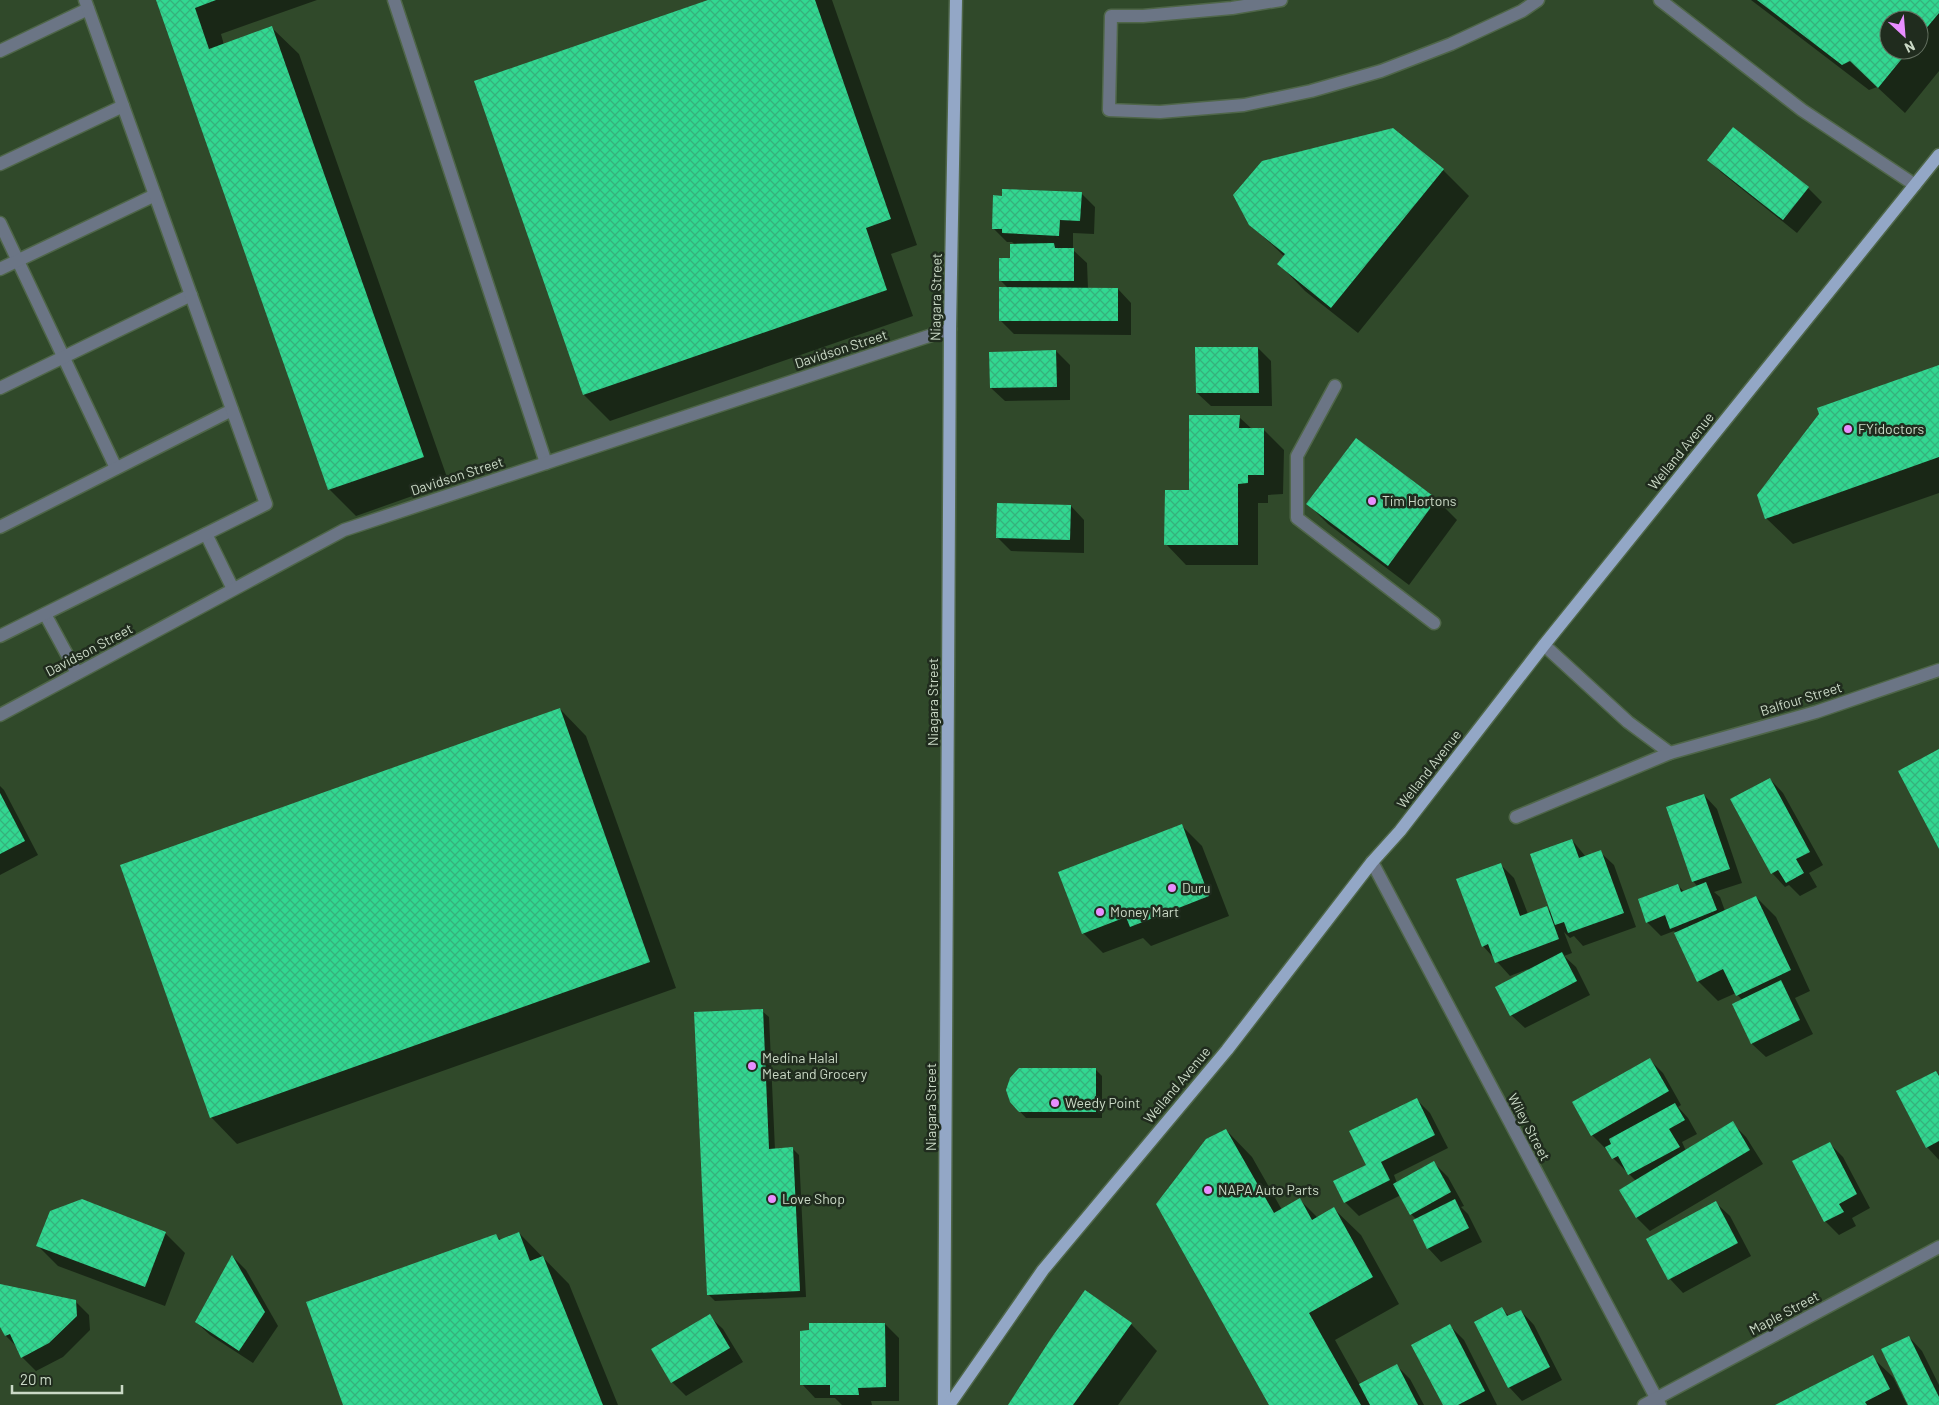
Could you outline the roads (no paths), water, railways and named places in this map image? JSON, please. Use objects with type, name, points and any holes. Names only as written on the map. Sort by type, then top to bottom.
[{"type":"main road","name":"Niagara Street","points":[[944,1405],[950,329],[956,0]]},
{"type":"main road","name":"Welland Avenue","points":[[949,1405],[1043,1270],[1227,1050],[1372,862],[1400,831],[1544,645],[1939,155]]},
{"type":"street","points":[[394,0],[546,462]]},
{"type":"street","points":[[1169,0],[1174,13]]},
{"type":"street","points":[[1281,0],[1232,8],[1111,16],[1109,110],[1160,112],[1244,105],[1311,91],[1381,71],[1450,44],[1522,11],[1538,0]]},
{"type":"street","points":[[1660,0],[1802,110],[1915,185]]},
{"type":"street","points":[[0,51],[87,4],[266,504],[0,636]]},
{"type":"street","points":[[0,164],[123,106]]},
{"type":"street","points":[[0,269],[155,195]]},
{"type":"street","points":[[0,223],[116,468]]},
{"type":"street","points":[[0,388],[191,295]]},
{"type":"street","name":"Davidson Street","points":[[0,715],[344,530],[950,329]]},
{"type":"street","points":[[1335,386],[1297,456],[1297,518],[1434,623]]},
{"type":"street","points":[[0,527],[232,410]]},
{"type":"street","points":[[206,534],[233,589]]},
{"type":"street","points":[[45,614],[77,674]]},
{"type":"street","points":[[1544,645],[1628,722],[1670,753]]},
{"type":"street","name":"Balfour Street","points":[[1516,817],[1670,753],[1816,712],[1939,670]]},
{"type":"street","name":"Wiley Street","points":[[1372,862],[1658,1402]]},
{"type":"street","name":"Maple Street","points":[[1644,1405],[1658,1402],[1939,1247]]},
{"type":"place","name":"FYidoctors","points":[[1848,429]]},
{"type":"place","name":"Tim Hortons","points":[[1372,501]]},
{"type":"place","name":"Duru","points":[[1172,888]]},
{"type":"place","name":"Money Mart","points":[[1100,912]]},
{"type":"place","name":"Medina Halal Meat and Grocery","points":[[752,1066]]},
{"type":"place","name":"Weedy Point","points":[[1055,1103]]},
{"type":"place","name":"NAPA Auto Parts","points":[[1208,1190]]},
{"type":"place","name":"Love Shop","points":[[772,1199]]}]
